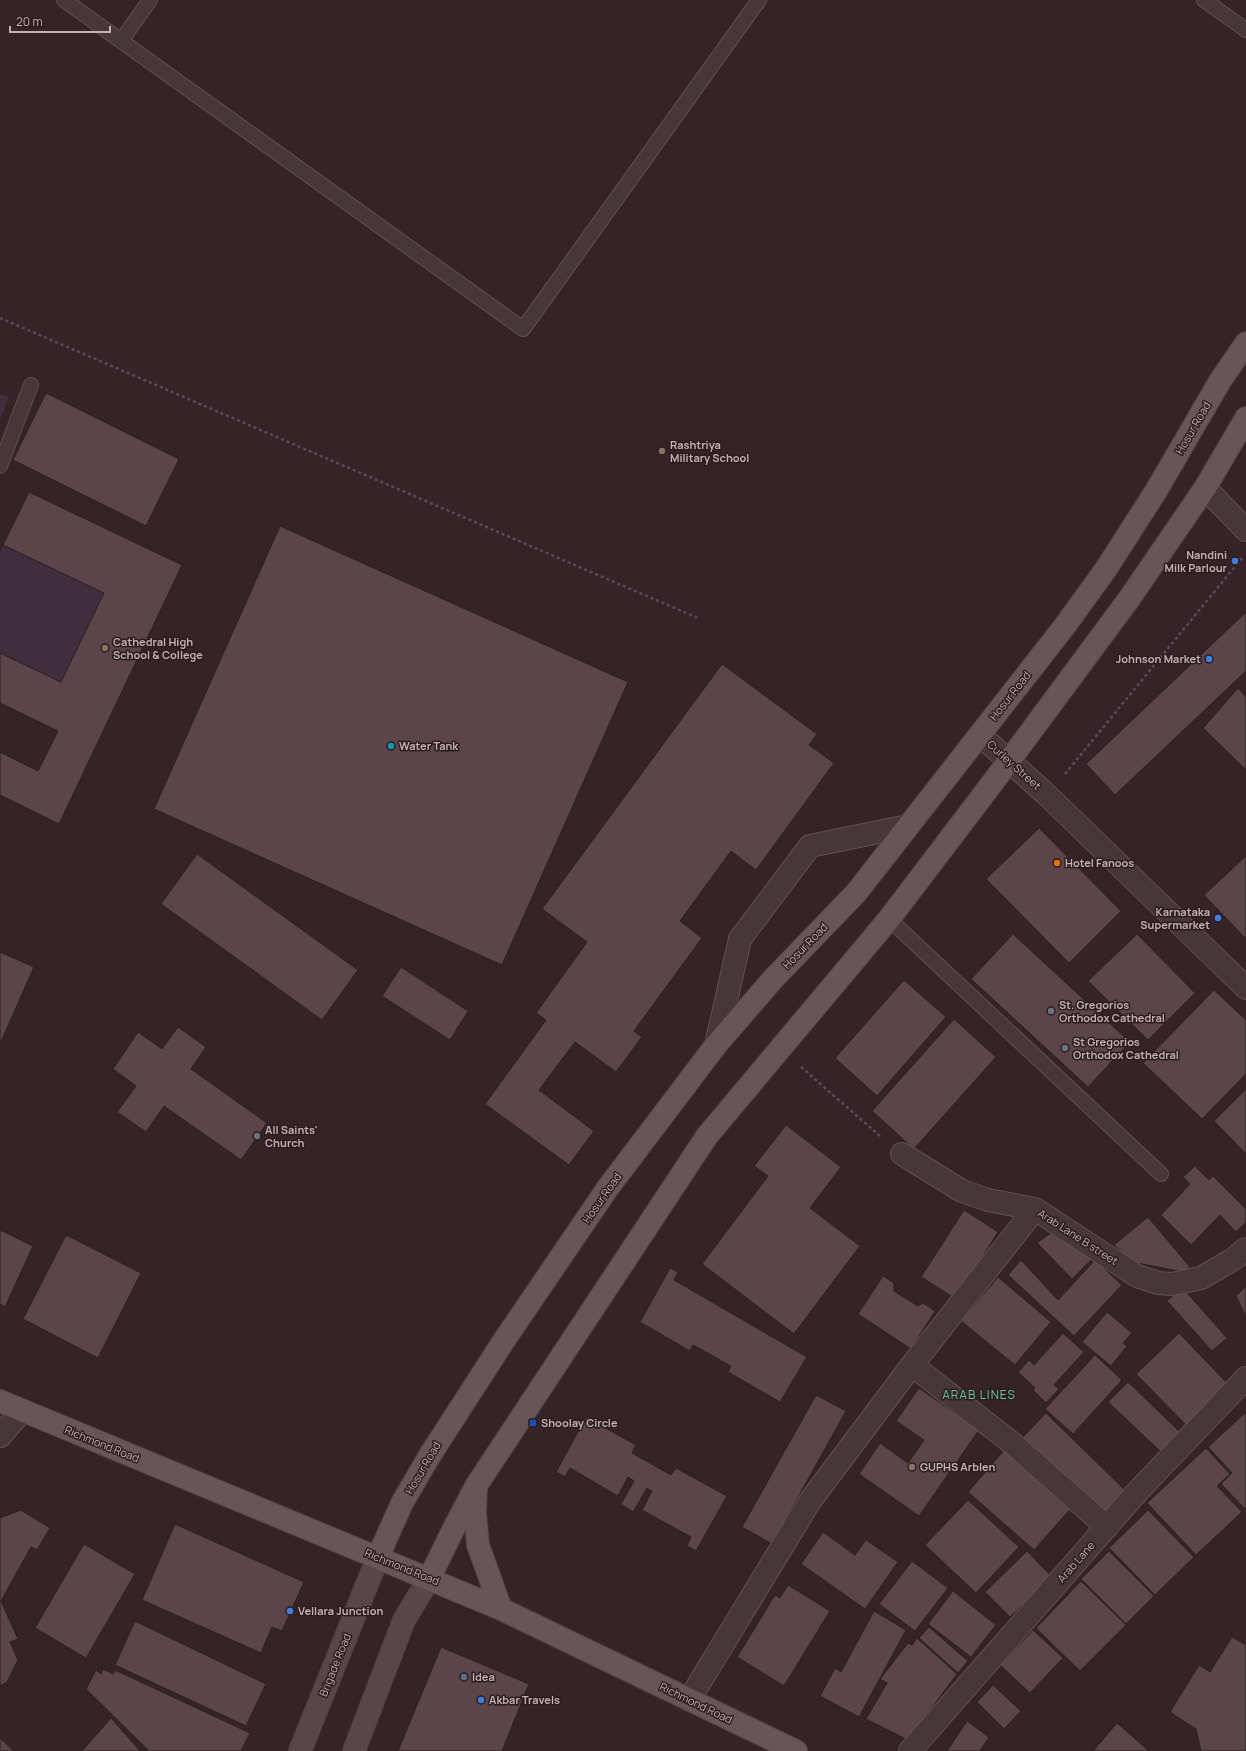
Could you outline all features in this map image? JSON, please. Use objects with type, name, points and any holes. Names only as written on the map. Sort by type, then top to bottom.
[{"type":"main road","name":"Hosur Road","points":[[378,1557],[402,1503],[430,1455],[503,1342],[607,1189],[716,1046],[774,978],[856,893],[980,735],[1106,569],[1156,491],[1220,381],[1246,343]]},
{"type":"main road","points":[[354,1751],[404,1620],[430,1579],[476,1486],[707,1136],[889,919],[1009,761],[1129,599],[1205,488],[1246,418]]},
{"type":"main road","name":"Richmond Road","points":[[0,1401],[501,1609],[796,1751]]},
{"type":"main road","points":[[476,1486],[475,1512],[478,1545],[501,1609]]},
{"type":"main road","name":"Brigade Road","points":[[300,1751],[378,1557]]},
{"type":"street","points":[[1205,488],[1246,530]]},
{"type":"street","name":"Curley Street","points":[[980,735],[1047,795],[1246,988]]},
{"type":"street","points":[[716,1046],[740,940],[810,846],[908,826]]},
{"type":"street","name":"Arab Lane B street","points":[[902,1154],[962,1191],[988,1200],[1035,1209],[1137,1276],[1158,1283],[1172,1284],[1201,1278],[1232,1260],[1246,1249]]},
{"type":"street","points":[[689,1700],[810,1501],[912,1364],[1035,1209]]},
{"type":"street","points":[[912,1364],[1012,1443],[1107,1527]]},
{"type":"street","name":"Arab Lane","points":[[910,1751],[1138,1491],[1246,1378]]},
{"type":"street","points":[[0,1436],[22,1411]]},
{"type":"lane","points":[[64,0],[523,329],[760,0]]},
{"type":"lane","points":[[121,41],[150,0]]},
{"type":"lane","points":[[1204,0],[1246,30]]},
{"type":"lane","points":[[0,466],[31,385]]},
{"type":"lane","points":[[889,919],[1161,1174]]},
{"type":"path","points":[[0,318],[698,618]]},
{"type":"path","points":[[1047,795],[1246,553]]},
{"type":"path","points":[[782,1046],[806,1073],[902,1154]]},
{"type":"shaded area","points":[[0,394],[9,397],[0,419]]},
{"type":"shaded area","points":[[3,545],[104,593],[61,682],[0,653],[0,552]]},
{"type":"building","points":[[46,393],[179,459],[146,526],[13,460]]},
{"type":"building","points":[[29,492],[182,565],[59,824],[0,795],[0,752],[38,771],[58,731],[0,703],[0,653],[61,682],[104,593],[3,545]]},
{"type":"building","name":"Water Tank","points":[[280,526],[628,682],[502,965],[154,809]]},
{"type":"building","points":[[1246,612],[1246,671],[1115,795],[1086,764]]},
{"type":"building","points":[[722,664],[817,734],[809,745],[834,763],[756,870],[731,851],[680,921],[702,938],[634,1031],[642,1037],[616,1072],[575,1042],[539,1090],[594,1131],[569,1165],[485,1104],[546,1020],[536,1013],[587,942],[542,909]]},
{"type":"building","points":[[1238,688],[1246,697],[1246,770],[1203,728]]},
{"type":"building","points":[[1039,828],[1121,911],[1069,963],[986,879]]},
{"type":"building","points":[[197,854],[358,970],[322,1020],[161,904]]},
{"type":"building","points":[[1246,856],[1246,939],[1204,895]]},
{"type":"building","name":"St. Gregorios Orthodox Cathedral","points":[[1013,934],[1130,1042],[1088,1087],[971,979]]},
{"type":"building","points":[[1137,934],[1195,993],[1148,1040],[1088,981]]},
{"type":"building","points":[[0,952],[34,967],[0,1044]]},
{"type":"building","points":[[401,967],[468,1011],[450,1040],[382,996]]},
{"type":"building","points":[[904,980],[946,1017],[877,1096],[835,1058]]},
{"type":"building","points":[[1214,990],[1246,1020],[1246,1074],[1202,1119],[1143,1063]]},
{"type":"building","points":[[954,1019],[996,1057],[914,1149],[872,1111]]},
{"type":"building","name":"All Saints' Church","points":[[178,1027],[206,1047],[191,1069],[267,1123],[241,1160],[164,1106],[146,1132],[117,1112],[136,1086],[113,1069],[138,1032],[162,1049]]},
{"type":"building","points":[[1246,1089],[1246,1154],[1214,1121]]},
{"type":"building","points":[[786,1125],[841,1167],[810,1208],[860,1246],[794,1334],[702,1264],[768,1176],[754,1166]]},
{"type":"building","points":[[1195,1166],[1209,1180],[1213,1176],[1246,1209],[1246,1222],[1236,1232],[1220,1215],[1191,1245],[1161,1215],[1190,1184],[1183,1177]]},
{"type":"building","points":[[964,1210],[998,1232],[956,1299],[921,1277]]},
{"type":"building","points":[[1148,1217],[1190,1267],[1183,1272],[1132,1262],[1114,1245]]},
{"type":"building","points":[[0,1230],[33,1246],[5,1307],[0,1304]]},
{"type":"building","points":[[1062,1232],[1093,1258],[1072,1279],[1037,1243],[1049,1234]]},
{"type":"building","points":[[66,1235],[141,1273],[98,1358],[23,1319]]},
{"type":"building","points":[[1021,1260],[1058,1300],[1095,1260],[1122,1285],[1074,1336],[1008,1275]]},
{"type":"building","points":[[670,1268],[678,1272],[674,1280],[807,1357],[780,1402],[728,1372],[731,1366],[693,1345],[690,1351],[640,1322]]},
{"type":"building","points":[[883,1276],[894,1283],[894,1291],[918,1306],[923,1303],[935,1311],[911,1349],[858,1314]]},
{"type":"building","points":[[998,1277],[1051,1322],[1015,1365],[961,1321]]},
{"type":"building","points":[[1246,1286],[1246,1317],[1236,1296]]},
{"type":"building","points":[[1182,1287],[1227,1338],[1212,1351],[1167,1301]]},
{"type":"building","points":[[1107,1312],[1132,1333],[1123,1343],[1127,1346],[1111,1366],[1082,1342]]},
{"type":"building","points":[[1063,1333],[1084,1352],[1054,1385],[1059,1389],[1046,1403],[1033,1390],[1035,1388],[1018,1372],[1029,1360],[1034,1365]]},
{"type":"building","points":[[1179,1333],[1228,1384],[1186,1425],[1136,1374]]},
{"type":"building","points":[[1095,1355],[1122,1380],[1073,1434],[1045,1409]]},
{"type":"building","points":[[1128,1382],[1180,1432],[1161,1452],[1108,1402]]},
{"type":"building","points":[[919,1388],[979,1430],[919,1516],[859,1474],[880,1443],[908,1463],[924,1440],[896,1421]]},
{"type":"building","points":[[816,1395],[846,1411],[772,1544],[742,1527]]},
{"type":"building","points":[[1046,1413],[1128,1493],[1107,1516],[1021,1439]]},
{"type":"building","points":[[1245,1413],[1246,1510],[1221,1484],[1232,1473],[1208,1447]]},
{"type":"building","points":[[586,1417],[636,1445],[632,1453],[671,1475],[676,1468],[727,1496],[696,1551],[687,1546],[691,1537],[642,1510],[652,1491],[647,1488],[633,1512],[621,1504],[634,1481],[628,1477],[618,1496],[570,1468],[565,1477],[556,1472]]},
{"type":"building","points":[[1007,1447],[1074,1505],[1034,1550],[968,1492]]},
{"type":"building","points":[[1206,1448],[1230,1474],[1217,1486],[1242,1512],[1196,1555],[1147,1503]]},
{"type":"building","points":[[968,1500],[1019,1547],[976,1593],[925,1545]]},
{"type":"building","points":[[21,1510],[50,1528],[37,1550],[31,1547],[1,1601],[18,1639],[10,1642],[18,1660],[7,1682],[0,1686],[0,1518]]},
{"type":"building","points":[[1148,1510],[1194,1557],[1155,1595],[1109,1548]]},
{"type":"building","points":[[175,1524],[304,1582],[282,1631],[272,1627],[261,1653],[142,1600]]},
{"type":"building","points":[[823,1532],[855,1555],[866,1540],[898,1562],[865,1609],[801,1564]]},
{"type":"building","points":[[84,1544],[135,1574],[86,1658],[35,1628]]},
{"type":"building","points":[[1027,1551],[1052,1577],[1010,1617],[985,1592]]},
{"type":"building","points":[[1109,1551],[1154,1596],[1126,1624],[1081,1579]]},
{"type":"building","points":[[912,1561],[948,1588],[915,1631],[879,1604]]},
{"type":"building","points":[[1081,1581],[1126,1625],[1080,1671],[1036,1628]]},
{"type":"building","points":[[788,1585],[830,1611],[784,1686],[737,1657],[775,1595],[780,1598]]},
{"type":"building","points":[[953,1591],[996,1625],[971,1657],[928,1624]]},
{"type":"building","points":[[874,1611],[906,1630],[859,1717],[820,1696],[835,1668],[841,1672]]},
{"type":"building","points":[[135,1621],[266,1684],[246,1726],[115,1665]]},
{"type":"building","points":[[929,1627],[968,1661],[958,1673],[919,1638]]},
{"type":"building","points":[[1033,1630],[1063,1658],[1030,1693],[1000,1665]]},
{"type":"building","points":[[1232,1637],[1246,1645],[1246,1751],[1201,1751],[1196,1729],[1170,1712],[1199,1665],[1210,1672]]},
{"type":"building","points":[[917,1638],[957,1674],[908,1740],[866,1719],[887,1683],[880,1679],[908,1643],[912,1645]]},
{"type":"building","points":[[441,1647],[529,1684],[502,1751],[398,1751]]},
{"type":"building","points":[[103,1669],[113,1674],[115,1670],[250,1733],[241,1751],[149,1751],[86,1689],[96,1670],[101,1674]]},
{"type":"building","points":[[993,1685],[1021,1711],[1004,1729],[977,1702]]},
{"type":"building","points":[[111,1718],[140,1751],[82,1751]]},
{"type":"building","points":[[967,1721],[989,1737],[980,1751],[947,1751]]},
{"type":"building","points":[[1117,1723],[1149,1751],[1093,1751]]},
{"type":"building","points":[[0,1738],[14,1751],[0,1751]]},
{"type":"place","name":"Rashtriya Military School","points":[[662,451]]},
{"type":"place","name":"Nandini Milk Parlour","points":[[1235,561]]},
{"type":"place","name":"Cathedral High School & College","points":[[105,648]]},
{"type":"place","name":"Johnson Market","points":[[1209,659]]},
{"type":"place","name":"Water Tank","points":[[391,746]]},
{"type":"place","name":"Hotel Fanoos","points":[[1057,863]]},
{"type":"place","name":"Karnataka Supermarket","points":[[1218,918]]},
{"type":"place","name":"St. Gregorios Orthodox Cathedral","points":[[1051,1011]]},
{"type":"place","name":"St Gregorios Orthodox Cathedral","points":[[1065,1048]]},
{"type":"place","name":"All Saints' Church","points":[[257,1136]]},
{"type":"place","name":"Shoolay Circle","points":[[533,1423]]},
{"type":"place","name":"GUPHS Arblen","points":[[912,1467]]},
{"type":"place","name":"Vellara Junction","points":[[290,1611]]},
{"type":"place","name":"Idea","points":[[464,1677]]},
{"type":"place","name":"Akbar Travels","points":[[481,1700]]},
{"type":"district","name":"ARAB LINES","points":[[979,1395]]}]
